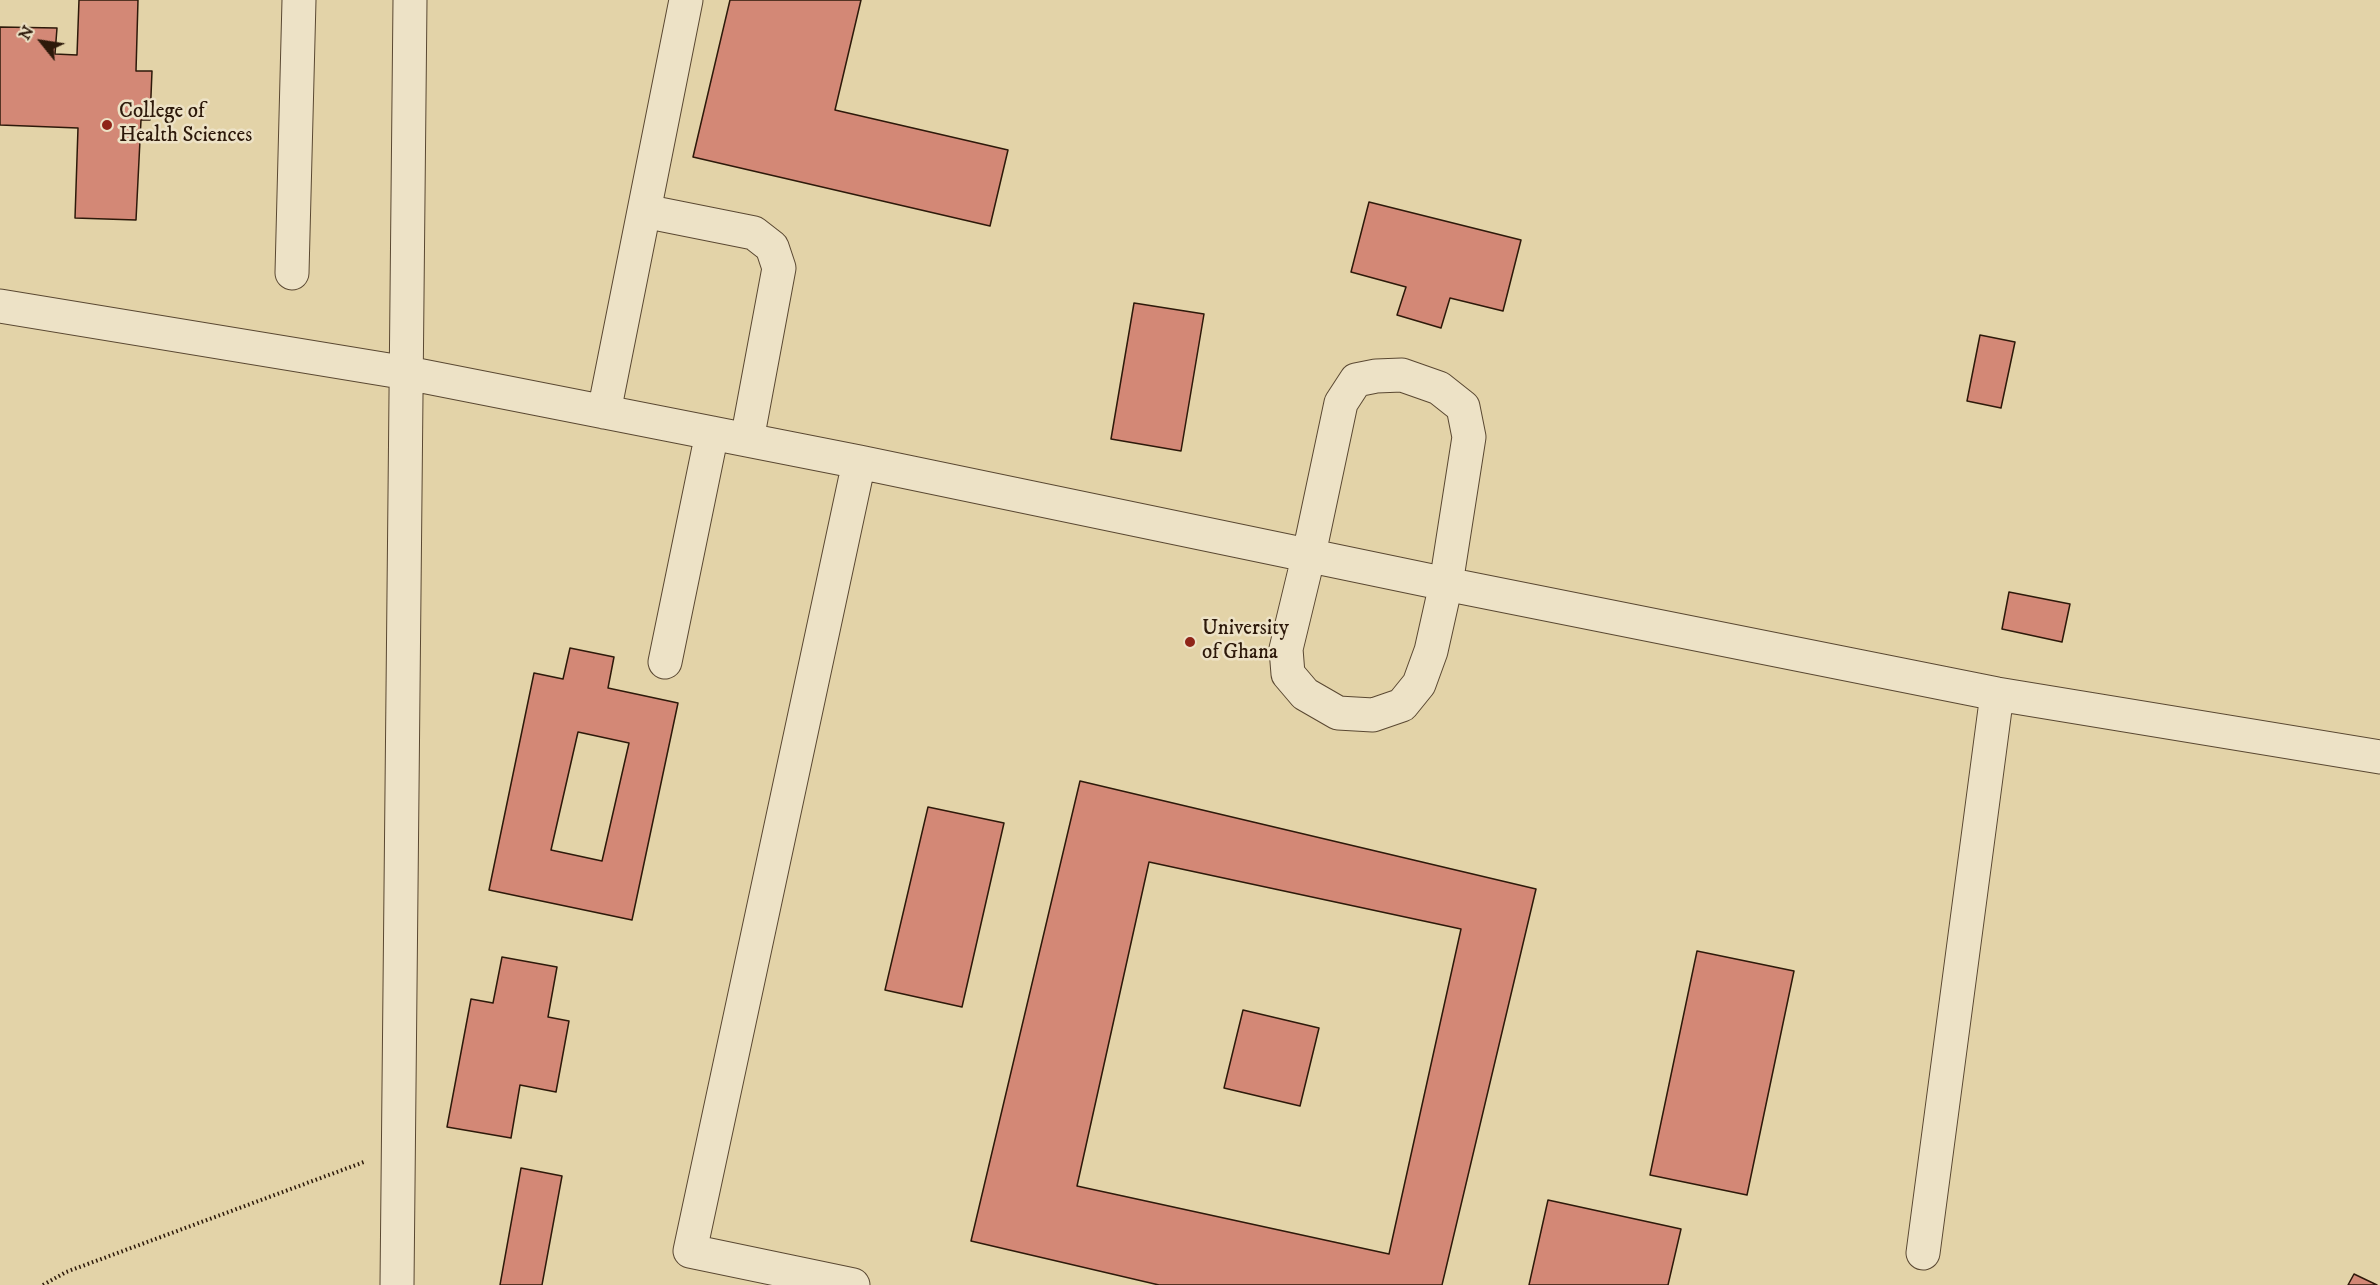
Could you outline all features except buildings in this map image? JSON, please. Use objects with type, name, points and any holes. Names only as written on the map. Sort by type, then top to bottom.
[{"type":"street","points":[[292,273],[299,0]]},
{"type":"street","points":[[397,1285],[410,0]]},
{"type":"street","points":[[604,412],[686,0]]},
{"type":"street","points":[[644,212],[754,233],[772,247],[779,268],[747,440]]},
{"type":"street","points":[[0,306],[407,373],[859,462],[1446,584],[1997,694],[2380,757]]},
{"type":"street","points":[[1402,375],[1439,388],[1463,407],[1469,437],[1446,584],[1431,651],[1419,684],[1402,705],[1373,715],[1338,713],[1305,694],[1288,674],[1286,649],[1341,403],[1356,380],[1376,376],[1402,375]]},
{"type":"street","points":[[665,662],[712,433]]},
{"type":"street","points":[[853,1285],[690,1251],[859,462]]},
{"type":"street","points":[[1923,1253],[1997,694]]},
{"type":"path","points":[[43,1285],[66,1272],[398,1150]]},
{"type":"place","name":"College of Health Sciences","points":[[107,125]]},
{"type":"place","name":"University of Ghana","points":[[1190,642]]}]
